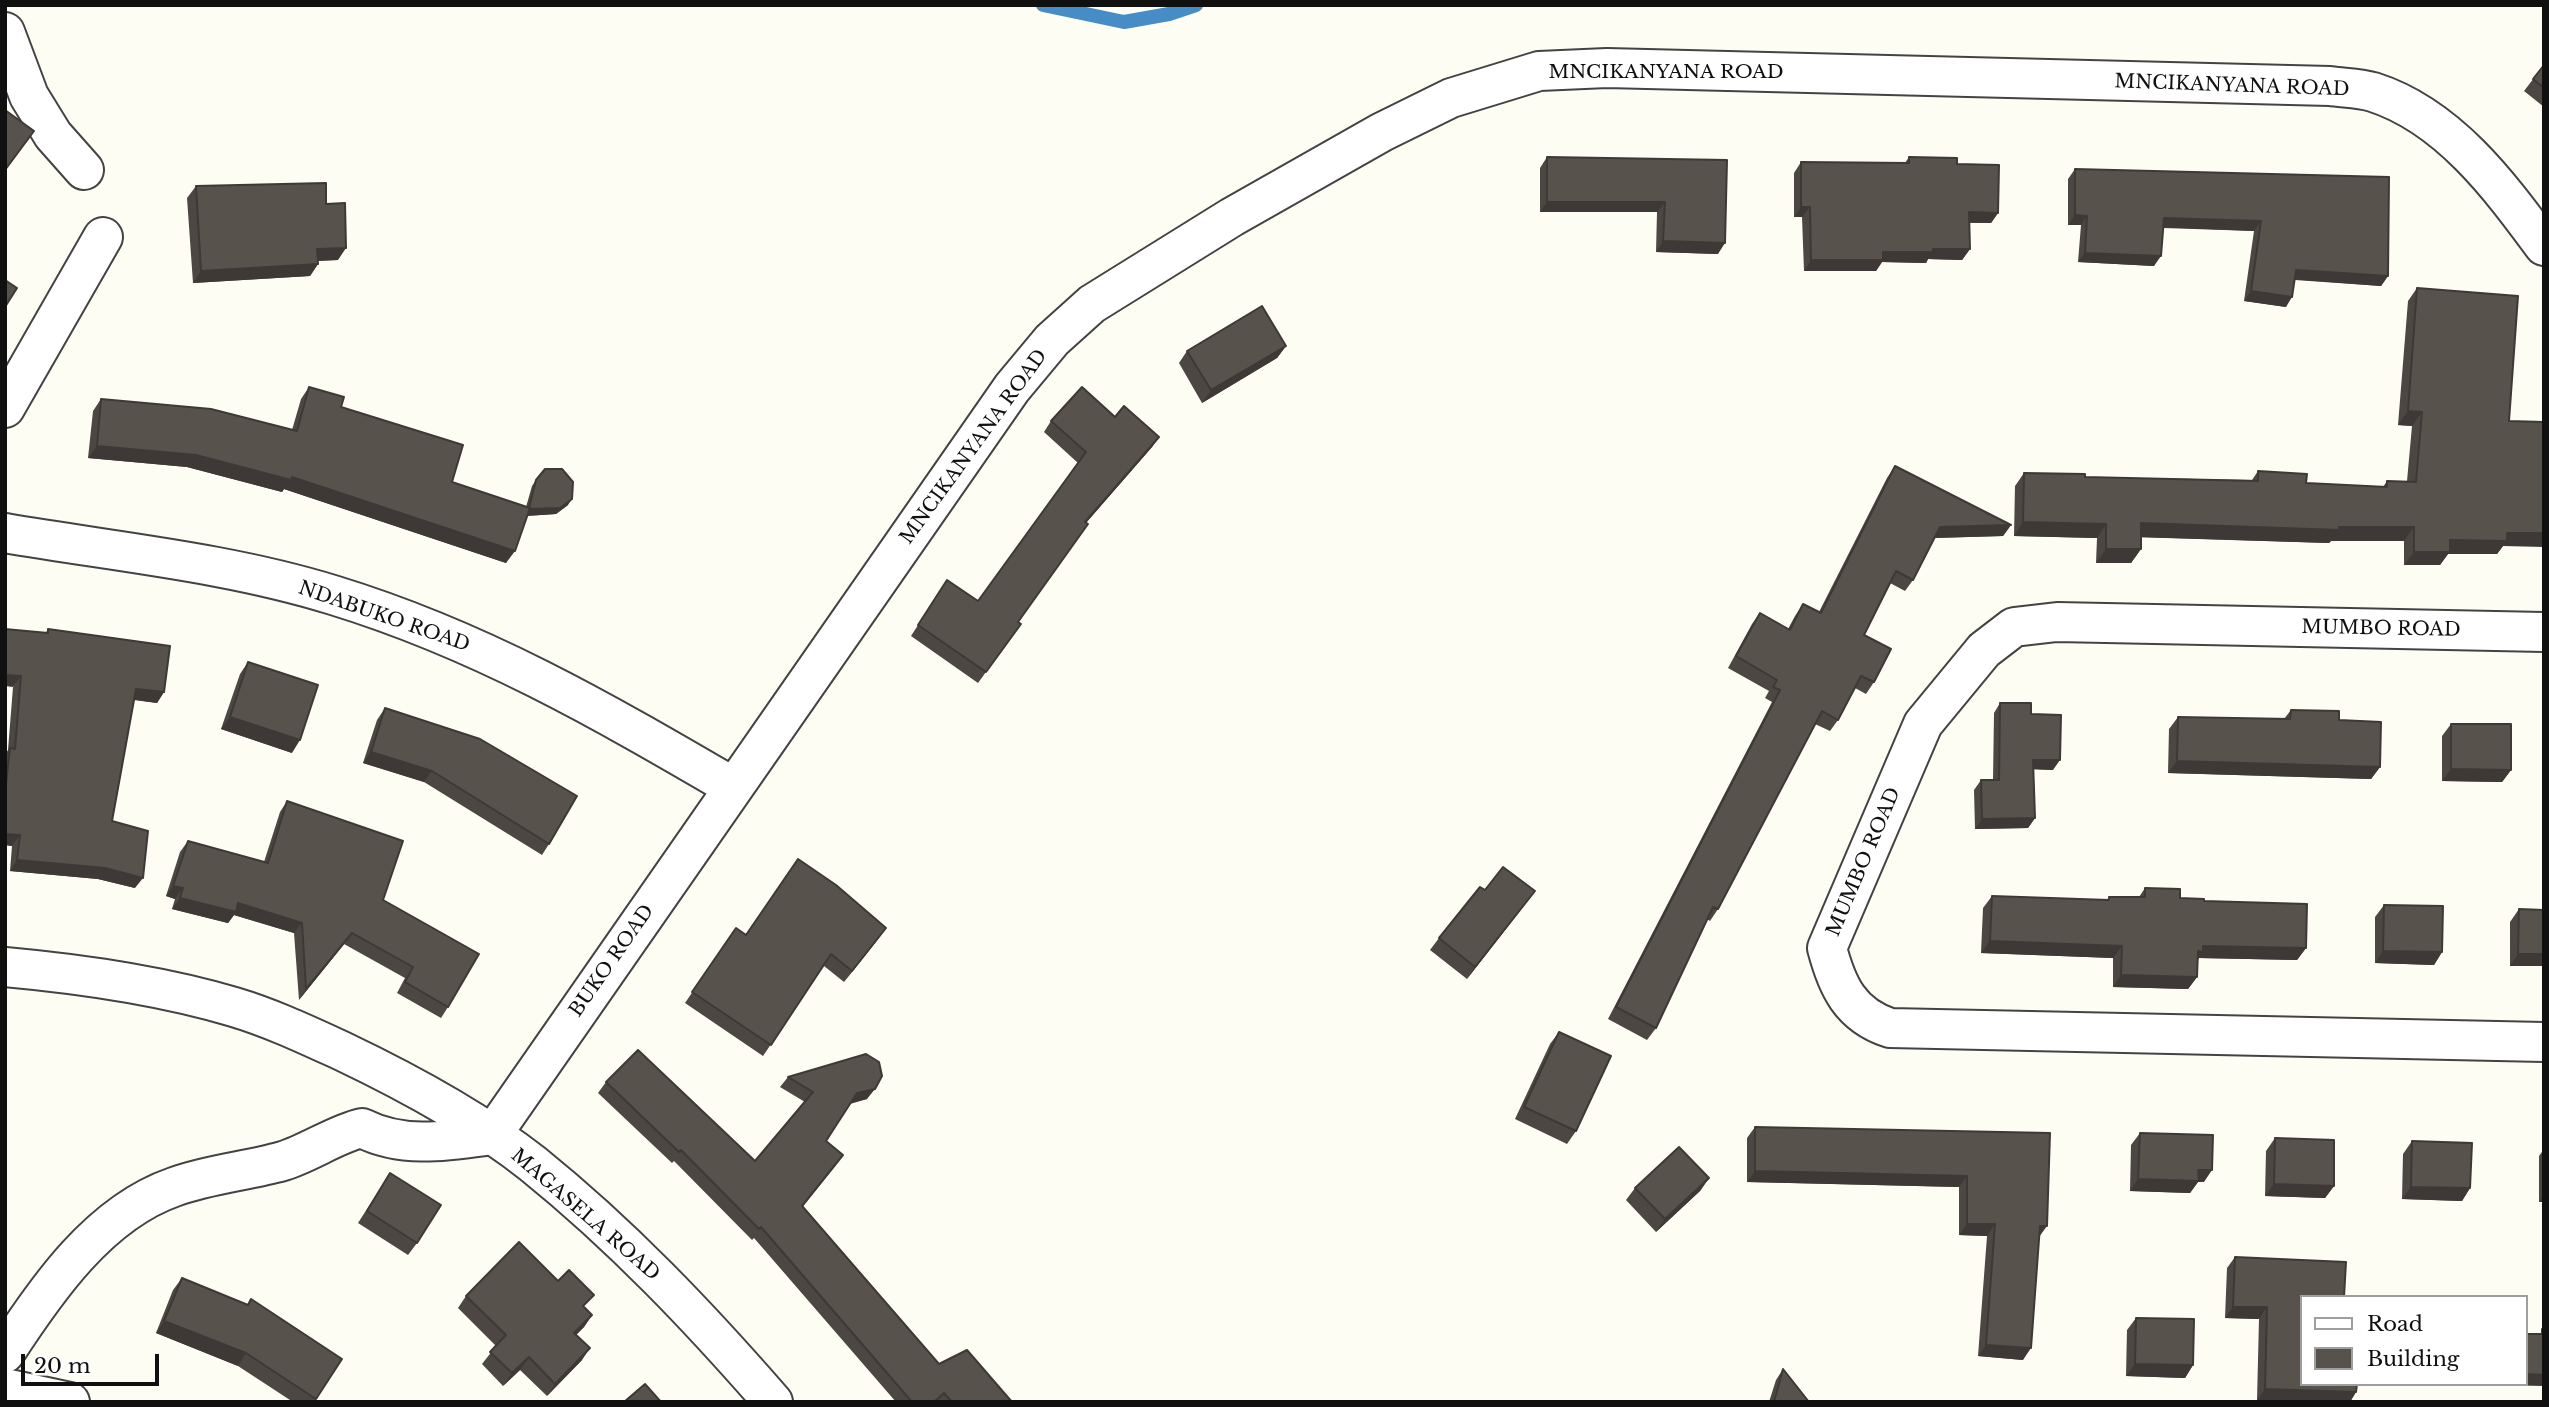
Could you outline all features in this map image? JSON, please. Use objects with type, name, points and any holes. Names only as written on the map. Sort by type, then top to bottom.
[{"type":"street","points":[[5,32],[29,96],[53,135],[84,170]]},
{"type":"street","name":"MNCIKANYANA ROAD","points":[[733,787],[1012,388],[1052,340],[1092,304],[1232,217],[1382,132],[1451,98],[1539,71],[1607,68],[2330,86],[2372,92],[2423,115],[2472,157],[2544,246]]},
{"type":"street","points":[[5,408],[103,237]]},
{"type":"street","name":"NDABUKO ROAD","points":[[5,533],[214,564],[332,595],[507,662],[578,697],[733,787]]},
{"type":"street","name":"MUMBO ROAD","points":[[2544,632],[2057,622],[2014,627],[1984,650],[1923,724],[1827,948],[1837,985],[1871,1022],[1890,1028],[2544,1042]]},
{"type":"street","name":"BUKO ROAD","points":[[492,1135],[733,787]]},
{"type":"street","name":"MAGASELA ROAD","points":[[5,967],[79,974],[234,1007],[292,1028],[388,1073],[492,1135],[532,1164],[614,1236],[704,1323],[774,1402]]},
{"type":"street","points":[[5,1353],[41,1297],[105,1230],[138,1203],[175,1186],[286,1160],[362,1128],[374,1134],[415,1142],[492,1135]]},
{"type":"street","points":[[5,1388],[70,1402]]},
{"type":"building","points":[[2544,65],[2544,88],[2533,79]]},
{"type":"building","points":[[5,110],[34,131],[5,170]]},
{"type":"building","points":[[1547,157],[1727,160],[1725,243],[1663,241],[1665,202],[1547,202]]},
{"type":"building","points":[[1909,157],[1957,158],[1957,164],[1999,165],[1998,213],[1969,212],[1970,249],[1883,252],[1883,260],[1811,260],[1810,207],[1801,207],[1801,162],[1909,163]]},
{"type":"building","points":[[2075,169],[2389,177],[2388,276],[2296,270],[2292,297],[2251,291],[2261,221],[2164,218],[2161,256],[2085,253],[2087,216],[2075,215]]},
{"type":"building","points":[[326,183],[326,204],[345,203],[346,248],[317,249],[318,264],[201,271],[196,186]]},
{"type":"building","points":[[5,280],[17,288],[5,307]]},
{"type":"building","points":[[2417,288],[2518,296],[2509,421],[2544,422],[2544,533],[2507,533],[2507,541],[2450,540],[2450,552],[2414,552],[2414,527],[2339,527],[2339,530],[2141,523],[2141,549],[2106,549],[2106,524],[2023,522],[2024,473],[2258,481],[2258,471],[2307,474],[2306,483],[2387,487],[2387,481],[2416,482],[2422,412],[2408,411]]},
{"type":"building","points":[[1262,306],[1286,346],[1211,390],[1187,351]]},
{"type":"building","points":[[309,387],[344,397],[341,407],[463,445],[452,482],[530,508],[515,551],[292,477],[291,480],[196,455],[97,446],[101,399],[211,409],[297,431]]},
{"type":"building","points":[[1082,387],[1115,417],[1124,406],[1159,437],[1085,522],[1088,524],[986,672],[918,625],[947,580],[978,601],[1086,452],[1051,421]]},
{"type":"building","points":[[1895,466],[2011,525],[1940,527],[1913,580],[1896,571],[1864,635],[1891,649],[1874,682],[1861,676],[1838,720],[1822,711],[1718,909],[1713,907],[1656,1028],[1616,1007],[1780,690],[1773,687],[1777,680],[1736,656],[1760,613],[1790,630],[1803,604],[1821,613]]},
{"type":"building","points":[[545,469],[562,469],[573,482],[572,499],[560,508],[529,509],[536,480]]},
{"type":"building","points":[[5,629],[48,633],[48,629],[170,646],[164,692],[136,689],[112,821],[148,831],[143,878],[105,868],[17,860],[20,835],[5,834],[5,793],[10,748],[15,749],[21,676],[5,675]]},
{"type":"building","points":[[248,662],[318,685],[300,740],[230,717]]},
{"type":"building","points":[[2000,703],[2031,703],[2031,714],[2061,715],[2060,760],[2033,760],[2035,818],[1982,819],[1981,780],[1999,780]]},
{"type":"building","points":[[385,708],[480,739],[577,796],[549,844],[432,771],[371,752]]},
{"type":"building","points":[[2291,710],[2339,711],[2339,720],[2381,722],[2380,767],[2177,761],[2178,717],[2290,719]]},
{"type":"building","points":[[2451,724],[2511,724],[2511,770],[2451,769]]},
{"type":"building","points":[[287,801],[403,841],[383,900],[479,954],[448,1007],[405,982],[413,967],[352,933],[306,989],[302,923],[238,903],[236,912],[180,898],[183,888],[173,886],[188,841],[268,863]]},
{"type":"building","points":[[798,859],[836,885],[886,928],[852,971],[831,954],[771,1045],[692,992],[736,928],[746,935]]},
{"type":"building","points":[[1503,867],[1535,891],[1475,967],[1439,938],[1480,887],[1485,890]]},
{"type":"building","points":[[2145,888],[2180,889],[2180,898],[2204,901],[2307,904],[2306,948],[2203,946],[2203,952],[2198,951],[2197,977],[2121,975],[2122,946],[1990,941],[1992,896],[2109,900],[2109,897],[2145,897]]},
{"type":"building","points":[[2384,905],[2443,906],[2442,952],[2383,951]]},
{"type":"building","points":[[2519,909],[2544,910],[2544,954],[2518,954]]},
{"type":"building","points":[[1559,1032],[1611,1056],[1576,1131],[1524,1107]]},
{"type":"building","points":[[638,1050],[755,1161],[813,1092],[788,1077],[866,1054],[879,1062],[882,1076],[875,1089],[857,1093],[826,1141],[843,1155],[802,1206],[939,1364],[967,1350],[1012,1402],[952,1402],[944,1393],[934,1402],[912,1402],[761,1227],[759,1229],[681,1150],[679,1152],[606,1082]]},
{"type":"building","points":[[1755,1127],[2050,1133],[2047,1226],[2040,1226],[2031,1348],[1986,1345],[1995,1224],[1967,1224],[1967,1176],[1755,1171]]},
{"type":"building","points":[[2140,1133],[2213,1135],[2212,1170],[2198,1170],[2199,1181],[2138,1179]]},
{"type":"building","points":[[2275,1138],[2334,1140],[2334,1186],[2274,1184]]},
{"type":"building","points":[[2412,1141],[2472,1143],[2470,1188],[2411,1187]]},
{"type":"building","points":[[1679,1147],[1709,1178],[1665,1219],[1635,1188]]},
{"type":"building","points":[[390,1173],[441,1205],[417,1243],[367,1211]]},
{"type":"building","points":[[519,1242],[558,1281],[569,1270],[594,1295],[583,1306],[592,1315],[574,1333],[590,1348],[555,1384],[529,1357],[512,1373],[490,1352],[506,1335],[466,1296]]},
{"type":"building","points":[[2235,1257],[2346,1262],[2344,1295],[2300,1295],[2300,1386],[2357,1386],[2356,1392],[2265,1389],[2267,1307],[2233,1307]]},
{"type":"building","points":[[182,1278],[248,1305],[251,1299],[342,1359],[316,1399],[246,1353],[164,1321]]},
{"type":"building","points":[[2136,1318],[2194,1319],[2193,1365],[2135,1364]]},
{"type":"building","points":[[2544,1329],[2544,1375],[2528,1374],[2528,1334],[2542,1334]]},
{"type":"building","points":[[1783,1369],[1809,1402],[1774,1402]]},
{"type":"building","points":[[645,1384],[661,1402],[624,1402]]},
{"type":"waterway","points":[[1043,5],[1124,22],[1169,14],[1196,5]]}]
